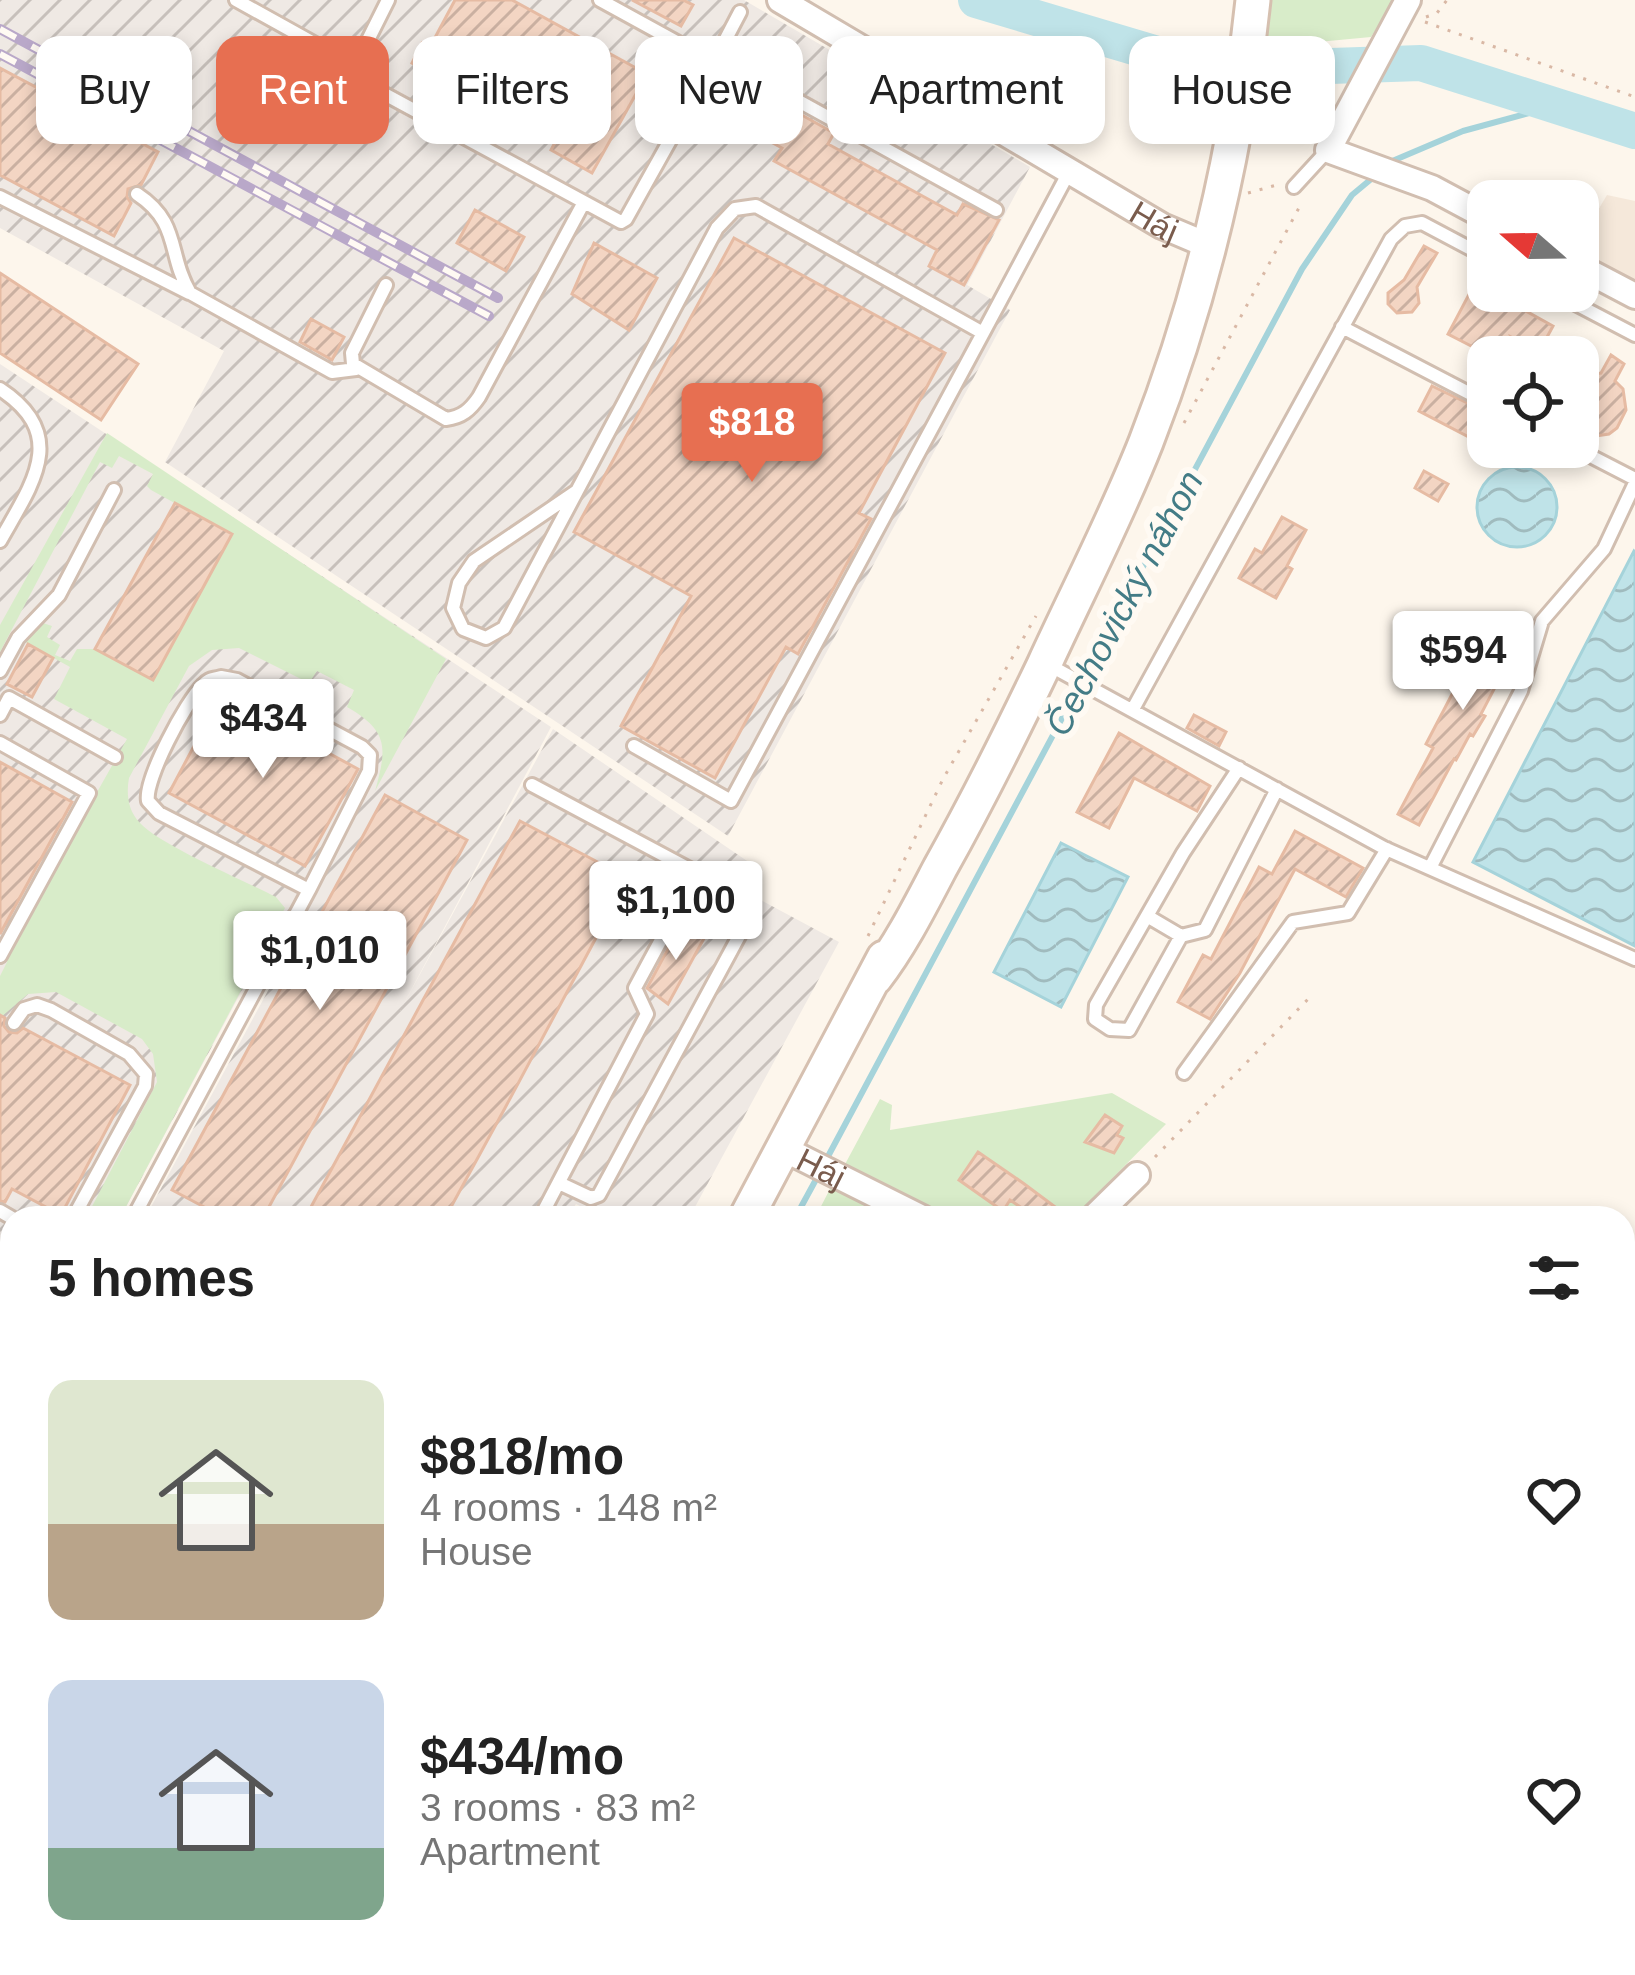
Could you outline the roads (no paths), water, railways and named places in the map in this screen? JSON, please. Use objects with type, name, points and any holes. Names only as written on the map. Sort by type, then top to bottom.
[{"type":"main road","points":[[1207,245],[1238,108],[1253,0]]},
{"type":"main road","name":"Háj","points":[[756,1206],[798,1156],[875,978],[1058,670],[1098,553],[1147,439],[1207,245]]},
{"type":"street","name":"Háj","points":[[780,0],[842,36]]},
{"type":"street","points":[[1399,16],[1328,150],[1432,188],[1467,207]]},
{"type":"street","name":"Háj","points":[[1026,144],[1162,226],[1207,245]]},
{"type":"street","points":[[1599,277],[1635,296]]},
{"type":"street","name":"Háj","points":[[798,1156],[897,1206]]},
{"type":"street","points":[[1105,1206],[1137,1175]]},
{"type":"lane","points":[[236,0],[301,36]]},
{"type":"lane","points":[[370,36],[388,0]]},
{"type":"lane","points":[[600,0],[670,36]]},
{"type":"lane","points":[[727,36],[740,12]]},
{"type":"lane","points":[[389,97],[621,222],[668,144]]},
{"type":"lane","points":[[876,144],[996,210]]},
{"type":"lane","points":[[1294,187],[1328,150]]},
{"type":"lane","points":[[634,746],[731,801],[1070,170]]},
{"type":"lane","points":[[136,194],[154,205],[167,222],[178,273],[190,293]]},
{"type":"lane","points":[[0,197],[152,278],[190,293],[332,372],[356,369],[446,419],[470,410],[584,202]]},
{"type":"lane","points":[[577,491],[469,567],[453,600],[454,615],[463,629],[486,638],[504,628],[577,491],[717,228],[740,206],[757,206],[983,333]]},
{"type":"lane","points":[[1133,709],[1391,239],[1405,226],[1422,223],[1467,247]]},
{"type":"lane","points":[[356,369],[352,353],[386,285]]},
{"type":"lane","points":[[1591,312],[1635,335]]},
{"type":"lane","points":[[1342,328],[1467,392]]},
{"type":"lane","points":[[0,389],[31,414],[40,442],[34,482],[0,541]]},
{"type":"lane","points":[[1430,868],[1521,691],[1542,621],[1604,549],[1635,481],[1599,461]]},
{"type":"lane","points":[[0,671],[18,638],[59,595],[114,490]]},
{"type":"lane","points":[[1058,670],[1388,850],[1635,959]]},
{"type":"lane","points":[[139,1206],[309,890],[369,771],[370,755],[362,747],[237,680],[211,680],[195,695],[149,780],[148,801],[159,813],[309,890]]},
{"type":"lane","points":[[0,715],[12,693],[115,757]]},
{"type":"lane","points":[[0,743],[89,793],[0,956]]},
{"type":"lane","points":[[1181,936],[1129,1030],[1110,1029],[1095,1019],[1096,1005],[1183,853],[1239,768]]},
{"type":"lane","points":[[532,785],[697,873],[635,988],[647,1014],[547,1206]]},
{"type":"lane","points":[[1147,916],[1181,936],[1205,930],[1277,789]]},
{"type":"lane","points":[[1184,1073],[1293,922],[1348,913],[1388,850]]},
{"type":"lane","points":[[559,1183],[591,1198],[598,1195],[746,923],[744,916],[691,886]]},
{"type":"lane","points":[[14,1023],[24,1009],[42,1006],[129,1054],[146,1074],[145,1086],[80,1206]]},
{"type":"water","points":[[1502,470],[1532,470],[1554,492],[1554,522],[1532,544],[1502,544],[1480,522],[1480,492]]},
{"type":"water","points":[[1635,552],[1635,946],[1473,862]]},
{"type":"water","points":[[1061,843],[1128,877],[1061,1007],[994,972]]},
{"type":"waterway","points":[[976,0],[1211,70],[1421,63],[1635,131]]},
{"type":"waterway","name":"Čechovický náhon","points":[[1390,162],[1463,131],[1559,105]]},
{"type":"waterway","name":"Čechovický náhon","points":[[825,1162],[1302,269],[1352,195],[1376,175]]},
{"type":"waterway","name":"Čechovický náhon","points":[[802,1206],[819,1174]]},
{"type":"railway","points":[[0,29],[498,298]]},
{"type":"railway","points":[[0,54],[489,316]]}]
